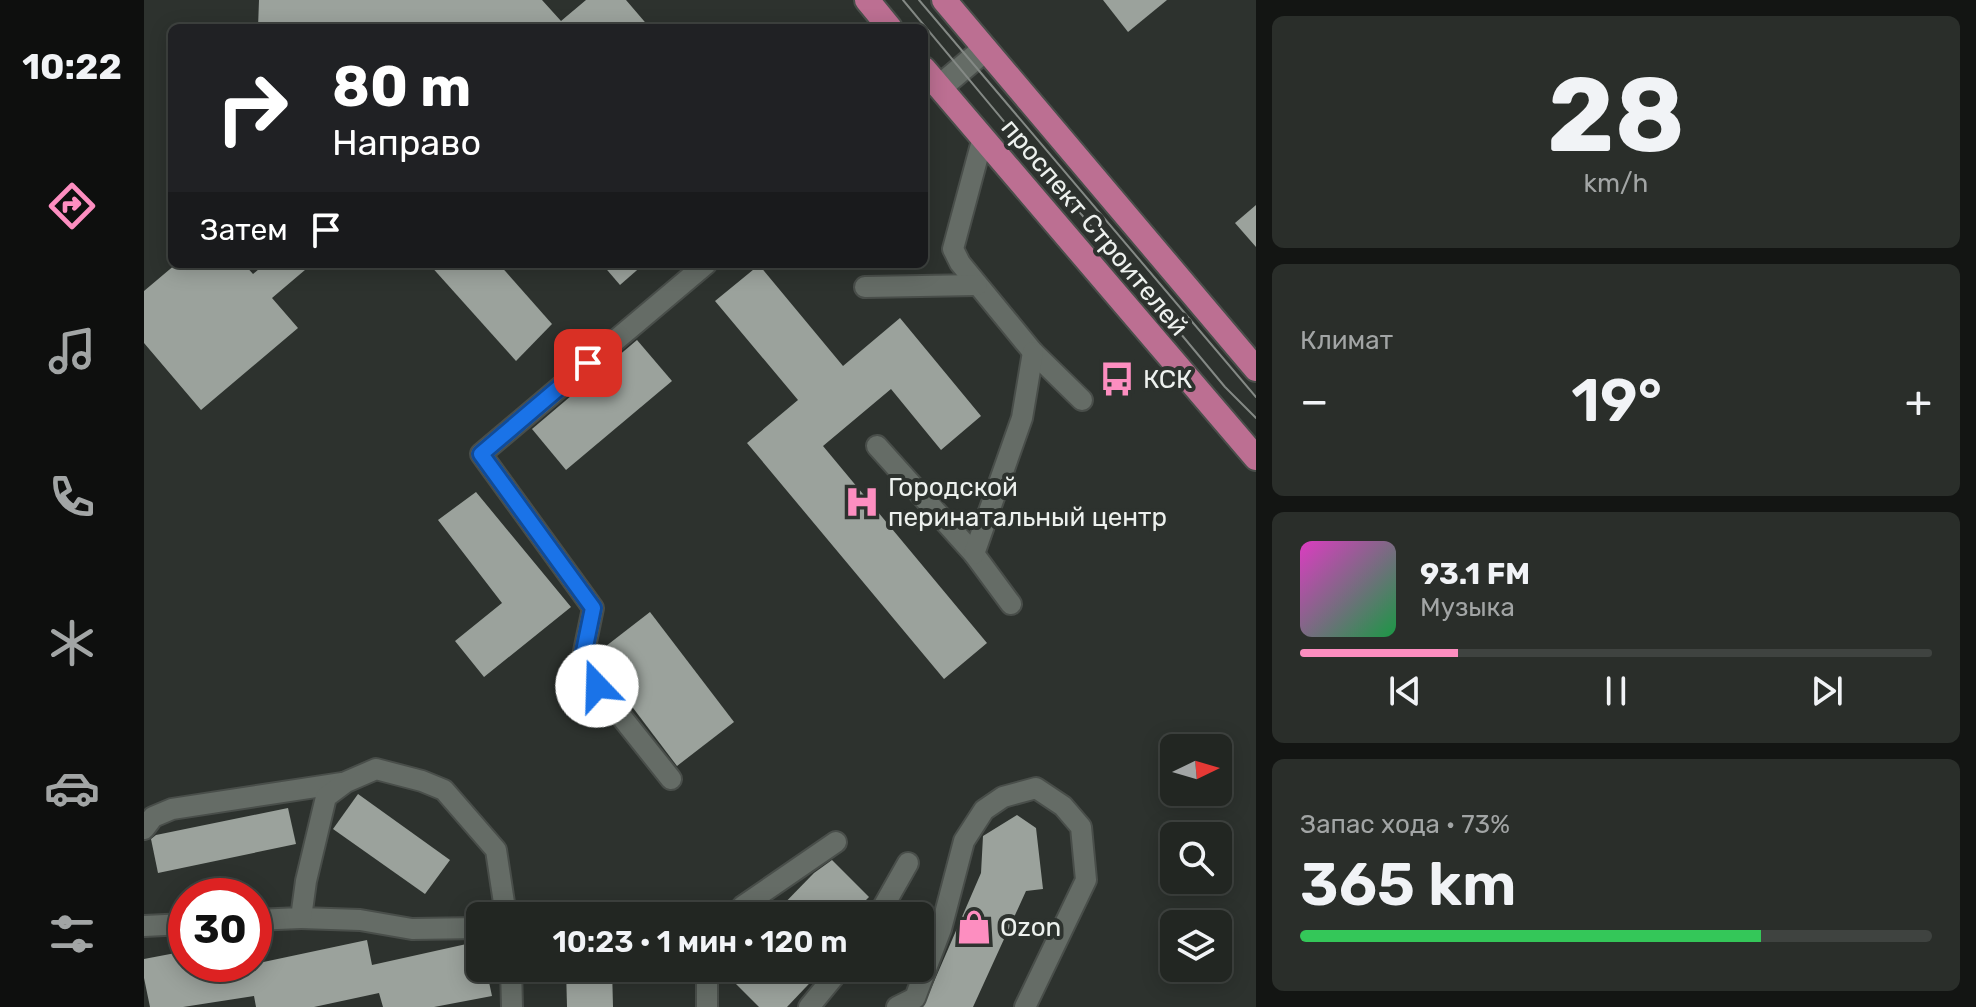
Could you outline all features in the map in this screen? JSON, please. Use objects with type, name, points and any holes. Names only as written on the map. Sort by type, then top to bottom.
[{"type":"main road","points":[[867,0],[887,24]]},
{"type":"main road","name":"проспект Строителей","points":[[944,0],[1256,369]]},
{"type":"main road","name":"проспект Строителей","points":[[930,78],[1256,458]]},
{"type":"street","points":[[930,78],[985,49]]},
{"type":"street","points":[[983,137],[953,249],[977,285],[1033,352],[1082,400]]},
{"type":"street","points":[[671,779],[581,666],[593,608],[481,454],[701,268]]},
{"type":"street","points":[[865,287],[977,285]]},
{"type":"street","points":[[974,554],[1022,418],[1033,352]]},
{"type":"street","points":[[877,446],[974,554],[1011,604]]},
{"type":"street","points":[[301,918],[306,881],[326,797],[346,782],[376,769],[444,790],[496,850],[504,902]]},
{"type":"street","points":[[144,829],[153,817],[172,809],[346,782]]},
{"type":"street","points":[[897,1007],[915,998],[941,929],[964,841],[984,810],[1003,797],[1036,788],[1063,806],[1081,827],[1086,880],[1025,1007]]},
{"type":"street","points":[[749,902],[836,842]]},
{"type":"street","points":[[886,902],[908,863]]},
{"type":"street","points":[[272,919],[360,920],[412,929],[466,928]]},
{"type":"street","points":[[144,926],[168,925]]},
{"type":"street","points":[[511,982],[512,1007]]},
{"type":"street","points":[[707,982],[707,1007]]},
{"type":"street","points":[[809,1007],[830,982]]},
{"type":"building","points":[[259,0],[542,0],[561,21],[586,0],[626,0],[647,24],[258,24]]},
{"type":"building","points":[[1103,0],[1167,0],[1128,32]]},
{"type":"building","points":[[1256,205],[1256,247],[1235,223]]},
{"type":"building","points":[[171,268],[248,268],[253,274],[260,268],[307,268],[272,298],[298,328],[201,410],[144,343],[144,291]]},
{"type":"building","points":[[433,268],[503,268],[552,324],[516,361]]},
{"type":"building","points":[[605,268],[639,268],[620,285]]},
{"type":"building","points":[[755,268],[761,268],[843,366],[900,318],[981,416],[941,450],[891,389],[823,446],[987,643],[944,679],[747,443],[798,400],[715,301]]},
{"type":"building","points":[[637,340],[672,381],[566,470],[532,429]]},
{"type":"building","points":[[476,492],[571,607],[484,677],[455,641],[502,603],[438,520]]},
{"type":"building","points":[[650,612],[734,722],[677,766],[596,659],[597,653]]},
{"type":"building","points":[[358,794],[450,860],[425,894],[333,829]]},
{"type":"building","points":[[288,808],[296,844],[158,873],[151,839],[156,835]]},
{"type":"building","points":[[1017,815],[1036,828],[1043,889],[1026,891],[973,1007],[923,1007],[981,873],[983,836]]},
{"type":"building","points":[[832,860],[869,897],[864,902],[786,902],[814,873]]},
{"type":"building","points":[[367,940],[372,965],[466,944],[466,982],[489,982],[492,996],[434,1007],[383,1007],[379,993],[314,1007],[256,1007],[254,996],[183,1007],[150,1007],[144,959],[168,954],[168,982],[272,982],[272,960]]},
{"type":"building","points":[[566,982],[612,982],[613,1007],[567,1007]]},
{"type":"building","points":[[811,982],[787,1007],[759,1007],[735,983]]},
{"type":"tram line","points":[[903,0],[923,24]]},
{"type":"tram line","points":[[919,0],[1256,397]]},
{"type":"tram line","points":[[928,30],[1225,387],[1256,418]]},
{"type":"place","name":"КСК","points":[[1117,379]]},
{"type":"place","name":"Городской перинатальный центр","points":[[862,502]]},
{"type":"place","name":"Ozon","points":[[974,927]]},
{"type":"route","points":[[588,363],[481,454],[593,608],[581,666],[597,686]]}]
